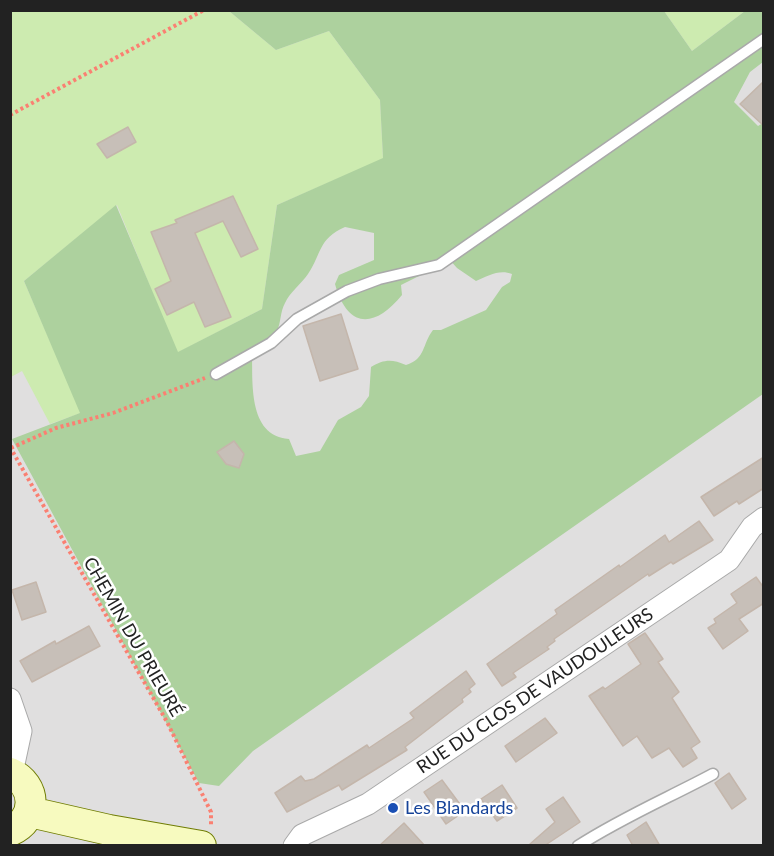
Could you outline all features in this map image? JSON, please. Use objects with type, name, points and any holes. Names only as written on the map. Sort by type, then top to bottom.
[{"type":"main road","points":[[11,773],[27,785],[31,793],[20,821],[204,841]]},
{"type":"street","name":"RUE DU CLOS DE VAUDOULEURS","points":[[294,846],[302,835],[368,804],[729,560],[752,527],[764,519]]},
{"type":"street","points":[[10,699],[21,731],[11,773]]},
{"type":"lane","points":[[216,374],[271,344],[297,319],[347,291],[379,279],[439,265],[764,39]]},
{"type":"lane","points":[[578,846],[621,819],[641,812],[713,774]]},
{"type":"path","points":[[10,115],[204,10]]},
{"type":"path","points":[[11,447],[56,428],[113,413],[216,374]]},
{"type":"path","name":"CHEMIN DU PRIEURÉ","points":[[11,447],[167,722],[211,812],[204,841]]},
{"type":"shaded area","points":[[11,11],[763,11],[763,845],[11,845]]},
{"type":"green space","points":[[11,11],[229,11],[276,50],[329,31],[380,100],[383,159],[277,205],[262,309],[177,353],[117,205],[24,281],[81,413],[50,424],[22,371],[11,377]]},
{"type":"green space","points":[[229,11],[664,11],[692,51],[745,11],[763,11],[763,62],[750,72],[734,102],[758,126],[763,123],[763,394],[253,751],[219,786],[199,783],[12,439],[80,413],[24,281],[116,205],[178,352],[262,309],[277,205],[383,158],[380,100],[329,31],[276,50]],"holes":[[[345,227],[374,233],[374,260],[339,275],[335,284],[347,310],[363,319],[382,314],[392,306],[402,295],[401,285],[421,275],[435,261],[449,259],[457,268],[476,281],[498,273],[512,274],[510,282],[502,287],[486,310],[441,330],[433,330],[417,359],[406,365],[388,361],[371,367],[369,396],[361,407],[338,420],[320,451],[296,456],[289,439],[275,436],[259,417],[253,391],[252,350],[275,334],[287,299],[308,274],[330,236]]]},
{"type":"green space","points":[[664,11],[745,11],[692,51]]},
{"type":"building","points":[[764,81],[764,126],[740,104]]},
{"type":"building","points":[[128,127],[136,142],[107,158],[97,144]]},
{"type":"building","points":[[233,196],[258,249],[241,257],[223,221],[195,233],[231,317],[205,327],[194,302],[167,315],[155,289],[171,281],[151,232],[177,223],[175,220]]},
{"type":"building","points":[[341,314],[358,369],[320,381],[303,326]]},
{"type":"building","points":[[234,441],[244,454],[239,468],[226,464],[217,452]]},
{"type":"building","points":[[764,457],[764,488],[739,504],[737,501],[714,516],[701,497]]},
{"type":"building","points":[[699,521],[713,540],[673,564],[671,562],[649,576],[648,574],[554,639],[555,641],[547,647],[549,649],[513,673],[516,677],[502,686],[487,664],[557,614],[555,610],[619,565],[620,567],[665,535],[669,542]]},
{"type":"building","points":[[756,577],[764,588],[764,603],[739,619],[748,631],[723,649],[708,628],[716,623],[714,619],[737,603],[731,594]]},
{"type":"building","points":[[36,582],[46,612],[22,620],[12,590]]},
{"type":"building","points":[[89,626],[100,646],[32,682],[20,661],[55,641],[56,644]]},
{"type":"building","points":[[645,633],[663,659],[658,662],[679,692],[672,698],[700,742],[691,748],[697,758],[683,767],[669,748],[652,758],[637,736],[623,746],[589,696],[603,687],[605,689],[641,664],[628,644]]},
{"type":"building","points":[[466,671],[475,684],[469,689],[471,692],[462,699],[463,702],[405,747],[407,750],[342,790],[339,785],[287,812],[275,793],[301,776],[305,781],[314,779],[367,745],[369,748],[414,718],[410,713]]},
{"type":"building","points":[[545,718],[557,733],[516,762],[505,746]]},
{"type":"building","points":[[729,773],[746,799],[732,809],[715,783]]},
{"type":"building","points":[[442,780],[465,811],[446,824],[424,792]]},
{"type":"building","points":[[502,785],[517,808],[497,821],[481,799]]},
{"type":"building","points":[[563,797],[580,822],[544,846],[532,846],[530,844],[555,822],[546,809]]},
{"type":"building","points":[[646,822],[660,846],[633,846],[627,835]]},
{"type":"building","points":[[404,823],[425,846],[379,846]]},
{"type":"place","name":"Les Blandards","points":[[393,808]]}]
